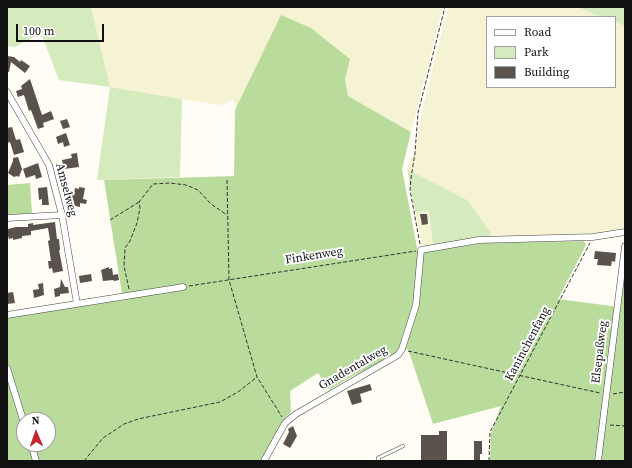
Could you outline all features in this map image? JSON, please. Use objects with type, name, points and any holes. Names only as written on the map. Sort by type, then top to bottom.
[{"type":"street","name":"Amselweg","points":[[7,92],[49,165],[62,215],[77,304]]},
{"type":"street","points":[[7,218],[62,215]]},
{"type":"street","points":[[421,250],[479,240],[593,237],[625,232]]},
{"type":"street","name":"Elsepaßweg","points":[[598,461],[625,246]]},
{"type":"street","name":"Gnadentalweg","points":[[264,461],[285,423],[296,414],[398,355],[402,350],[416,306],[421,250]]},
{"type":"street","points":[[7,315],[183,287]]},
{"type":"street","points":[[7,368],[21,412]]},
{"type":"lane","points":[[379,461],[378,458],[403,446]]},
{"type":"path","points":[[421,250],[410,190],[411,178],[415,153],[418,113],[445,7]]},
{"type":"path","points":[[227,180],[229,216],[229,280],[257,377],[285,423]]},
{"type":"path","points":[[129,296],[129,286],[124,266],[125,248],[130,241],[137,223],[142,196],[153,184],[170,183],[186,185],[198,190],[211,204],[229,216]]},
{"type":"path","points":[[110,220],[140,202]]},
{"type":"path","name":"Kaninchenfang","points":[[489,461],[490,432],[593,237]]},
{"type":"path","name":"Finkenweg","points":[[183,287],[421,250]]},
{"type":"path","points":[[402,350],[606,395],[625,392]]},
{"type":"path","points":[[84,461],[103,438],[124,424],[138,419],[220,402],[238,392],[257,377]]},
{"type":"path","points":[[602,424],[625,426]]},
{"type":"shaded area","points":[[91,7],[443,7],[411,132],[348,96],[345,79],[350,59],[311,28],[237,107],[233,100],[220,105],[110,87]]},
{"type":"shaded area","points":[[448,7],[582,7],[582,9],[600,16],[486,16],[486,88],[616,88],[616,22],[625,26],[624,227],[620,231],[586,235],[491,238],[467,200],[407,169],[416,149],[422,111]]},
{"type":"shaded area","points":[[429,211],[433,245],[425,247],[422,244],[415,212]]},
{"type":"green space","points":[[7,7],[91,7],[110,87],[59,80],[41,33],[15,47],[7,46]]},
{"type":"green space","points":[[582,7],[625,7],[625,26],[616,22],[616,16],[600,16],[582,9]]},
{"type":"green space","points":[[281,15],[311,28],[350,59],[345,79],[348,96],[411,132],[402,169],[418,253],[483,243],[584,241],[586,245],[558,299],[619,307],[625,265],[625,461],[490,461],[491,434],[501,406],[433,424],[408,349],[349,378],[329,390],[318,373],[290,391],[291,412],[286,417],[261,461],[7,461],[7,318],[123,300],[104,180],[234,176],[235,110]]},
{"type":"green space","points":[[110,87],[182,99],[180,177],[97,180]]},
{"type":"green space","points":[[407,169],[467,200],[490,232],[491,238],[433,245],[429,211],[415,212]]},
{"type":"green space","points":[[30,183],[32,213],[7,215],[7,185]]},
{"type":"building","points":[[7,56],[14,57],[20,62],[21,60],[30,66],[25,73],[11,62],[9,72],[7,72]]},
{"type":"building","points":[[30,79],[42,115],[51,111],[54,119],[43,123],[44,127],[38,129],[31,110],[29,111],[24,95],[18,97],[16,91],[22,89],[21,86]]},
{"type":"building","points":[[67,119],[70,127],[63,129],[60,121]]},
{"type":"building","points":[[12,127],[16,140],[20,139],[24,152],[14,155],[10,142],[7,143],[7,128]]},
{"type":"building","points":[[66,133],[70,145],[64,147],[63,142],[58,144],[56,137]]},
{"type":"building","points":[[77,153],[79,167],[64,169],[62,160],[72,158],[71,154]]},
{"type":"building","points":[[18,157],[22,169],[19,177],[14,177],[8,173],[13,158]]},
{"type":"building","points":[[38,163],[42,177],[36,179],[35,175],[26,178],[23,169]]},
{"type":"building","points":[[47,187],[49,205],[42,205],[42,199],[39,200],[38,188]]},
{"type":"building","points":[[79,187],[85,188],[83,199],[87,200],[86,204],[80,203],[80,207],[72,205],[73,198],[71,198],[75,188],[79,189]]},
{"type":"building","points":[[420,214],[427,214],[428,224],[422,225]]},
{"type":"building","points":[[55,222],[57,239],[59,239],[59,250],[63,271],[53,273],[52,268],[49,269],[48,261],[51,261],[48,228],[31,231],[31,235],[22,236],[22,238],[13,240],[13,238],[9,239],[7,236],[7,231],[8,229],[16,227],[28,227],[28,224],[33,223],[33,225]]},
{"type":"building","points":[[595,251],[616,253],[615,262],[612,261],[611,266],[597,265],[598,259],[594,259]]},
{"type":"building","points":[[109,267],[109,269],[112,268],[113,275],[118,274],[119,280],[103,281],[101,270]]},
{"type":"building","points":[[91,274],[92,281],[80,283],[79,276]]},
{"type":"building","points":[[61,279],[65,287],[68,287],[69,293],[60,294],[60,296],[55,297],[54,289],[60,287]]},
{"type":"building","points":[[43,283],[44,295],[34,298],[33,290],[39,289],[38,284]]},
{"type":"building","points":[[13,292],[15,303],[7,304],[7,293]]},
{"type":"building","points":[[370,384],[372,390],[360,394],[362,402],[352,405],[347,391]]},
{"type":"building","points":[[293,426],[297,436],[290,448],[283,444],[289,432],[288,429]]},
{"type":"building","points":[[439,431],[447,431],[447,461],[421,461],[421,435],[439,435]]},
{"type":"building","points":[[474,441],[482,441],[482,454],[480,454],[480,461],[474,461]]}]
